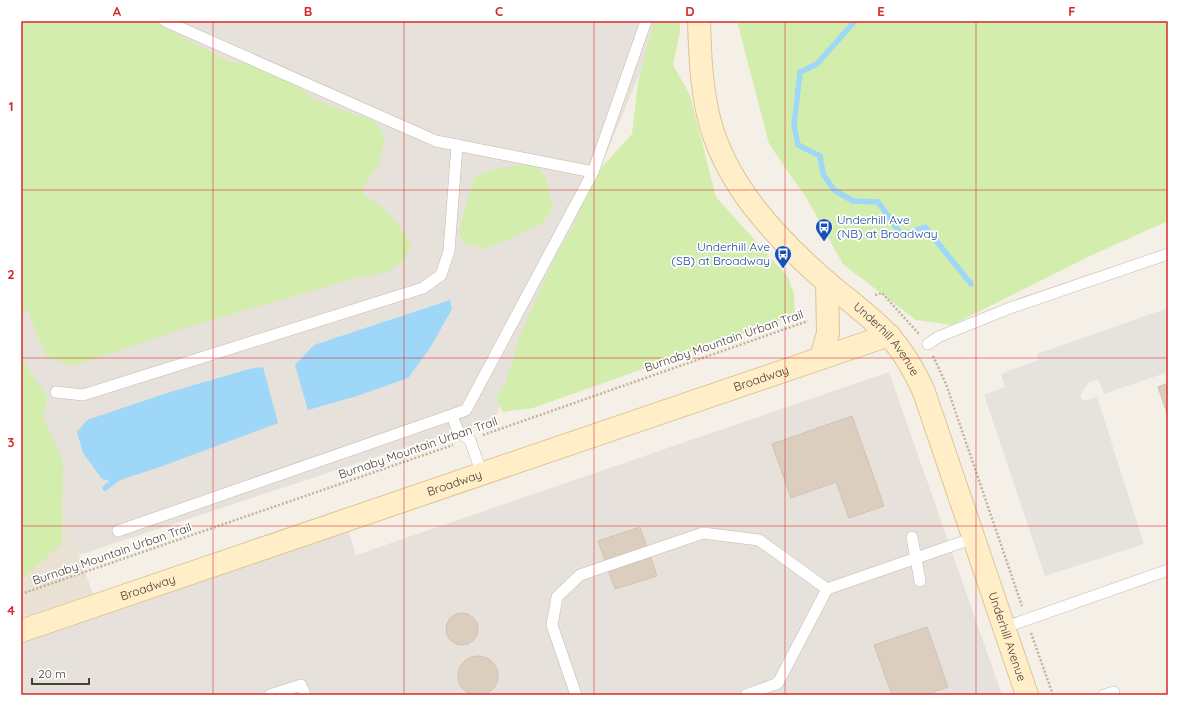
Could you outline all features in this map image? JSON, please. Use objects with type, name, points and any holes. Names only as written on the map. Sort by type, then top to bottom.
[{"type":"street","name":"Underhill Avenue","points":[[699,21],[701,79],[708,116],[724,161],[745,194],[776,232],[827,282],[889,335],[914,371],[921,385],[1027,695]]},
{"type":"street","points":[[822,358],[828,333],[827,282]]},
{"type":"street","name":"Broadway","points":[[21,631],[889,335]]},
{"type":"lane","points":[[165,21],[436,141],[593,172]]},
{"type":"lane","points":[[118,531],[466,410],[593,172],[646,21]]},
{"type":"lane","points":[[56,392],[83,395],[423,288],[441,275],[449,251],[457,145]]},
{"type":"lane","points":[[928,344],[938,337],[1010,308],[1168,254]]},
{"type":"lane","points":[[452,416],[458,431],[470,440],[482,474]]},
{"type":"lane","points":[[576,695],[552,625],[556,597],[580,575],[703,533],[759,540],[828,589]]},
{"type":"lane","points":[[912,537],[920,581]]},
{"type":"lane","points":[[746,695],[778,684],[828,589],[974,538]]},
{"type":"lane","points":[[1003,628],[1168,570]]},
{"type":"lane","points":[[270,695],[301,685],[305,695]]},
{"type":"path","name":"Burnaby Mountain Urban Trail","points":[[21,594],[470,440],[813,319]]},
{"type":"shaded area","points":[[21,21],[662,21],[495,418],[79,555],[21,391]]},
{"type":"shaded area","points":[[1168,308],[1168,372],[1104,394],[1098,380],[1089,382],[1080,395],[1083,401],[1097,397],[1144,544],[1045,576],[984,395],[1005,387],[1001,374],[1038,360],[1037,354]]},
{"type":"shaded area","points":[[889,372],[1002,695],[21,695],[21,642],[348,530],[356,555]]},
{"type":"shaded area","points":[[21,391],[93,594],[21,618]]},
{"type":"green space","points":[[21,21],[153,21],[229,62],[284,66],[311,98],[376,122],[385,137],[379,165],[363,186],[364,195],[372,199],[385,210],[412,246],[403,261],[387,272],[349,280],[188,327],[74,366],[48,358],[39,340],[28,310],[21,310]]},
{"type":"green space","points":[[654,21],[680,21],[680,31],[673,65],[690,95],[716,197],[788,277],[794,294],[795,315],[533,408],[503,412],[496,398],[506,382],[520,335],[556,255],[572,229],[597,172],[632,134],[638,82]]},
{"type":"green space","points":[[737,21],[1168,21],[1168,221],[1090,256],[952,325],[916,320],[843,264],[807,199],[769,144]]},
{"type":"green space","points":[[519,165],[537,166],[546,178],[553,207],[542,224],[486,249],[463,243],[459,230],[474,178],[493,169]]},
{"type":"green space","points":[[21,358],[48,398],[43,416],[63,461],[62,543],[21,580]]},
{"type":"water","points":[[450,300],[452,309],[430,348],[408,378],[357,396],[308,410],[295,365],[314,345]]},
{"type":"water","points":[[263,367],[278,423],[160,467],[114,482],[102,479],[83,453],[77,432],[87,420],[170,392],[249,369]]},
{"type":"building","points":[[1168,383],[1168,416],[1158,387]]},
{"type":"building","points":[[852,416],[884,506],[849,518],[836,482],[791,498],[772,444]]},
{"type":"building","points":[[640,527],[657,576],[615,589],[598,541]]},
{"type":"building","points":[[462,613],[471,616],[475,620],[478,629],[475,638],[471,642],[462,645],[453,642],[449,638],[446,629],[449,620],[453,616]]},
{"type":"building","points":[[927,627],[948,687],[925,695],[892,695],[874,645]]},
{"type":"building","points":[[482,656],[489,659],[495,665],[498,676],[497,684],[489,693],[482,696],[474,696],[467,693],[459,684],[458,672],[461,665],[470,657]]},
{"type":"waterway","points":[[855,21],[817,64],[800,72],[794,125],[798,145],[820,156],[823,174],[834,190],[853,201],[878,202],[902,235],[925,227],[971,284]]},
{"type":"waterway","points":[[105,488],[118,478]]},
{"type":"place","name":"Underhill Ave (NB) at Broadway","points":[[824,242]]},
{"type":"place","name":"Underhill Ave (SB) at Broadway","points":[[783,269]]}]
